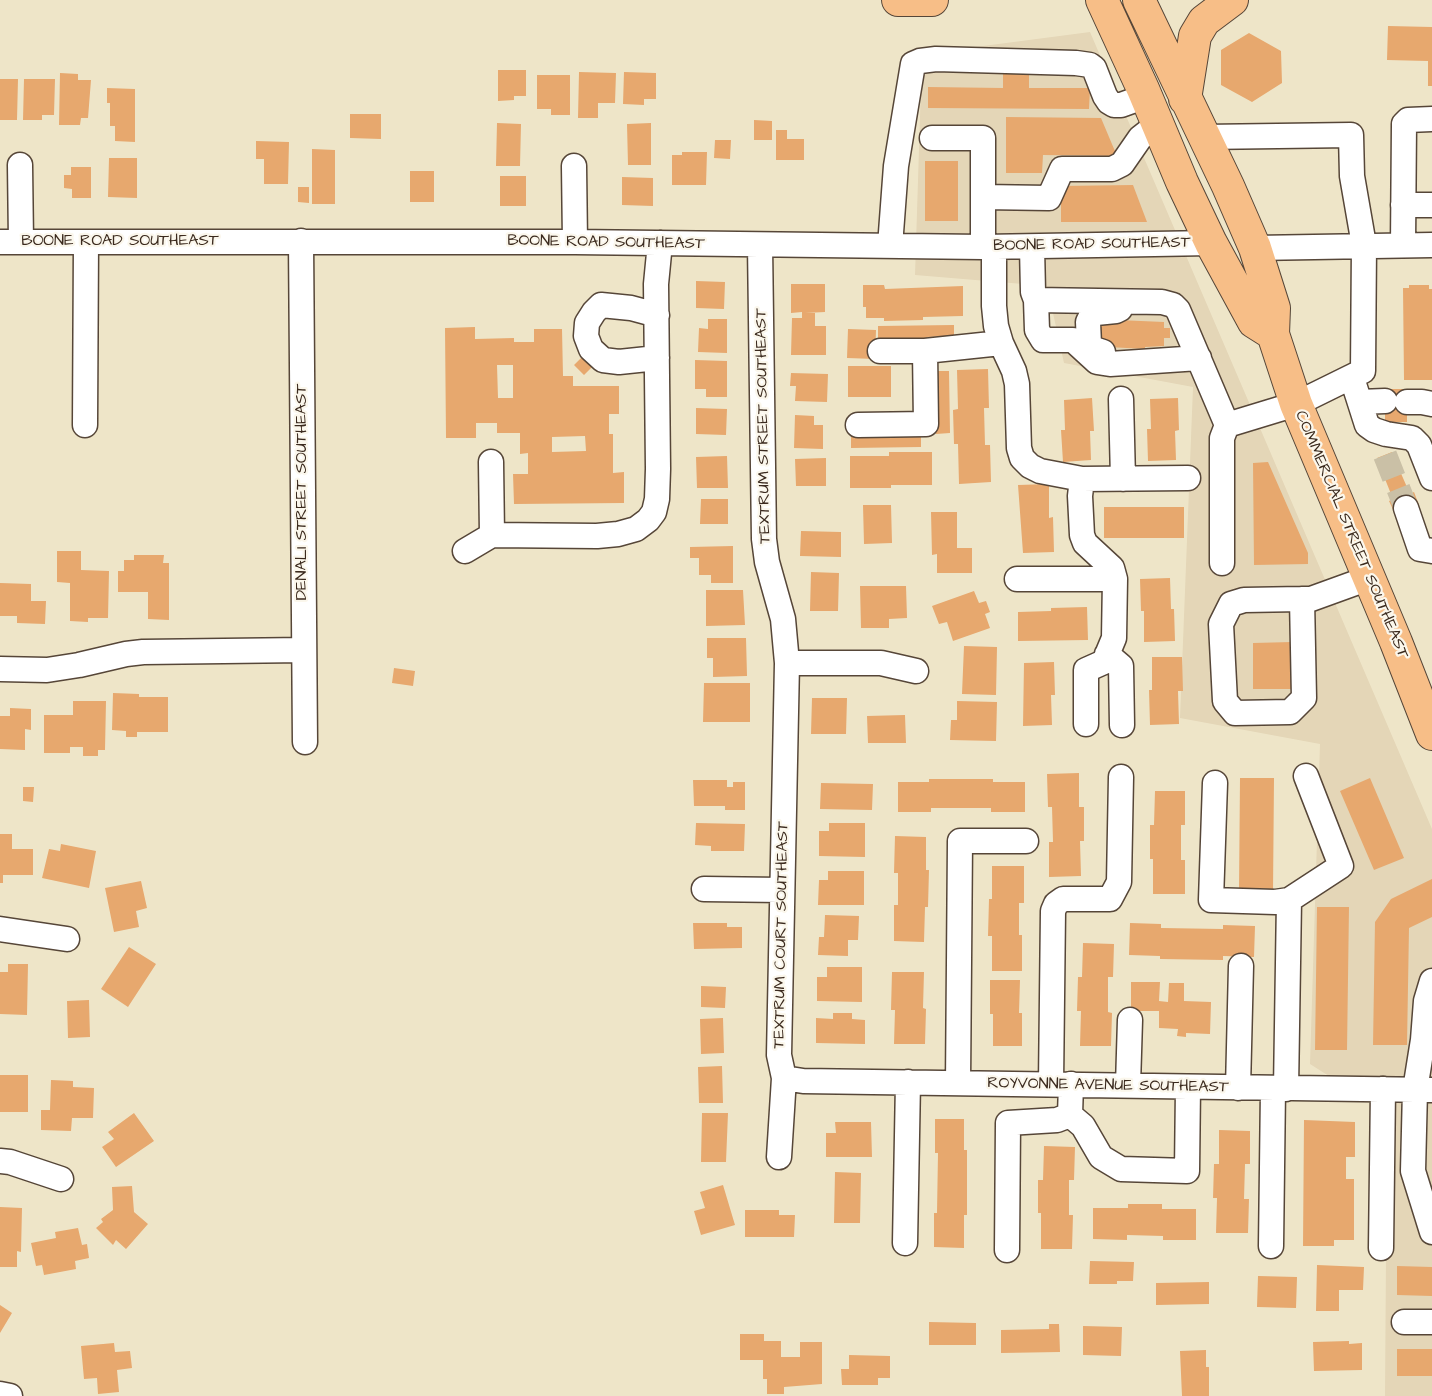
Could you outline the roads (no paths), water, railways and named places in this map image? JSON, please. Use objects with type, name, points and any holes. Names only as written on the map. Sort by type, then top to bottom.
[{"type":"main road","points":[[898,0],[932,0]]},
{"type":"main road","points":[[1102,0],[1211,243],[1254,322],[1273,334]]},
{"type":"main road","name":"COMMERCIAL STREET SOUTHEAST","points":[[1139,0],[1228,186],[1255,248],[1274,308],[1273,334],[1296,404],[1432,734]]},
{"type":"main road","points":[[1185,99],[1195,36],[1204,21],[1232,0]]},
{"type":"street","points":[[890,246],[896,166],[913,64],[936,59],[1090,65],[1094,68],[1105,96],[1113,105],[1152,110],[1140,138],[1122,164],[1112,169],[1062,169],[1049,198],[983,197]]},
{"type":"street","points":[[1403,245],[1404,124],[1407,120],[1432,119]]},
{"type":"street","points":[[1204,137],[1352,135],[1352,176],[1364,245],[1363,371],[1296,404],[1227,424]]},
{"type":"street","points":[[932,138],[983,138],[983,197],[996,326],[1017,384],[1019,448],[1022,458],[1030,466],[1040,471],[1082,479],[1188,478]]},
{"type":"street","points":[[10,242],[20,165]]},
{"type":"street","points":[[574,166],[574,242]]},
{"type":"street","points":[[1403,205],[1432,206]]},
{"type":"street","points":[[1255,248],[1432,245],[1432,238]]},
{"type":"street","name":"DENALI STREET SOUTHEAST","points":[[301,241],[305,742]]},
{"type":"street","name":"BOONE ROAD SOUTHEAST","points":[[10,242],[574,242],[988,247],[1211,243]]},
{"type":"street","points":[[85,425],[86,242]]},
{"type":"street","points":[[465,551],[492,535],[597,536],[618,534],[636,529],[654,512],[657,499],[656,284],[660,243]]},
{"type":"street","name":"TEXTRUM STREET SOUTHEAST","points":[[760,245],[764,539],[767,562],[783,619],[787,663],[785,748]]},
{"type":"street","points":[[1032,247],[1036,330],[1043,340],[1073,340],[1097,362],[1110,364],[1199,358]]},
{"type":"street","points":[[1036,300],[1162,302],[1173,305],[1178,310],[1227,424],[1222,438],[1222,563]]},
{"type":"street","points":[[1133,302],[1116,311],[1096,313],[1091,316],[1087,330],[1089,344],[1101,352],[1155,352],[1174,360]]},
{"type":"street","points":[[657,315],[631,308],[601,305],[587,323],[586,336],[591,349],[603,360],[619,362],[657,358]]},
{"type":"street","points":[[880,351],[925,351],[1001,343]]},
{"type":"street","points":[[858,425],[926,424],[925,351]]},
{"type":"street","points":[[1352,378],[1367,425],[1374,430],[1422,435],[1419,446],[1432,478]]},
{"type":"street","points":[[1121,399],[1123,479]]},
{"type":"street","points":[[1360,402],[1432,404]]},
{"type":"street","points":[[1374,430],[1385,455]]},
{"type":"street","points":[[491,462],[492,535]]},
{"type":"street","points":[[1082,479],[1080,496],[1082,535],[1085,543],[1112,568],[1115,579],[1114,638],[1104,662],[1086,670],[1086,724]]},
{"type":"street","points":[[1406,508],[1426,550]]},
{"type":"street","points":[[1302,599],[1304,698],[1290,712],[1236,713],[1226,701],[1221,624],[1231,604],[1244,600],[1302,599],[1311,599],[1369,578]]},
{"type":"street","points":[[1017,579],[1115,579]]},
{"type":"street","points":[[0,669],[47,670],[126,654],[170,651],[304,650]]},
{"type":"street","points":[[1107,654],[1121,666],[1122,725]]},
{"type":"street","points":[[787,663],[881,663],[916,671]]},
{"type":"street","name":"TEXTRUM COURT SOUTHEAST","points":[[779,1157],[784,1078],[779,1055],[785,748]]},
{"type":"street","points":[[1215,783],[1211,900],[1275,902],[1289,900],[1341,866],[1306,776]]},
{"type":"street","points":[[1121,777],[1119,882],[1115,890],[1110,899],[1063,899],[1056,904],[1053,911],[1061,1084],[1070,1115],[1083,1126],[1101,1157],[1121,1168],[1187,1171],[1188,1087]]},
{"type":"street","points":[[958,1083],[960,841],[1026,841]]},
{"type":"street","points":[[704,889],[782,890]]},
{"type":"street","points":[[1271,1246],[1289,900]]},
{"type":"street","points":[[0,928],[67,939]]},
{"type":"street","points":[[1238,1088],[1241,966]]},
{"type":"street","points":[[1432,981],[1426,1001],[1428,1040],[1423,1090],[1423,1152],[1413,1171],[1432,1232]]},
{"type":"street","points":[[1128,1085],[1130,1020]]},
{"type":"street","name":"ROYVONNE AVENUE SOUTHEAST","points":[[784,1078],[803,1081],[1423,1090]]},
{"type":"street","points":[[905,1243],[908,1082]]},
{"type":"street","points":[[1381,1248],[1383,1089]]},
{"type":"street","points":[[1007,1250],[1008,1123],[1057,1120],[1070,1115]]},
{"type":"street","points":[[0,1161],[10,1162],[61,1179]]},
{"type":"street","points":[[1404,1322],[1432,1322]]},
{"type":"street","points":[[0,1394],[10,1395]]},
{"type":"tunnel","points":[[1385,455],[1406,508]]}]
